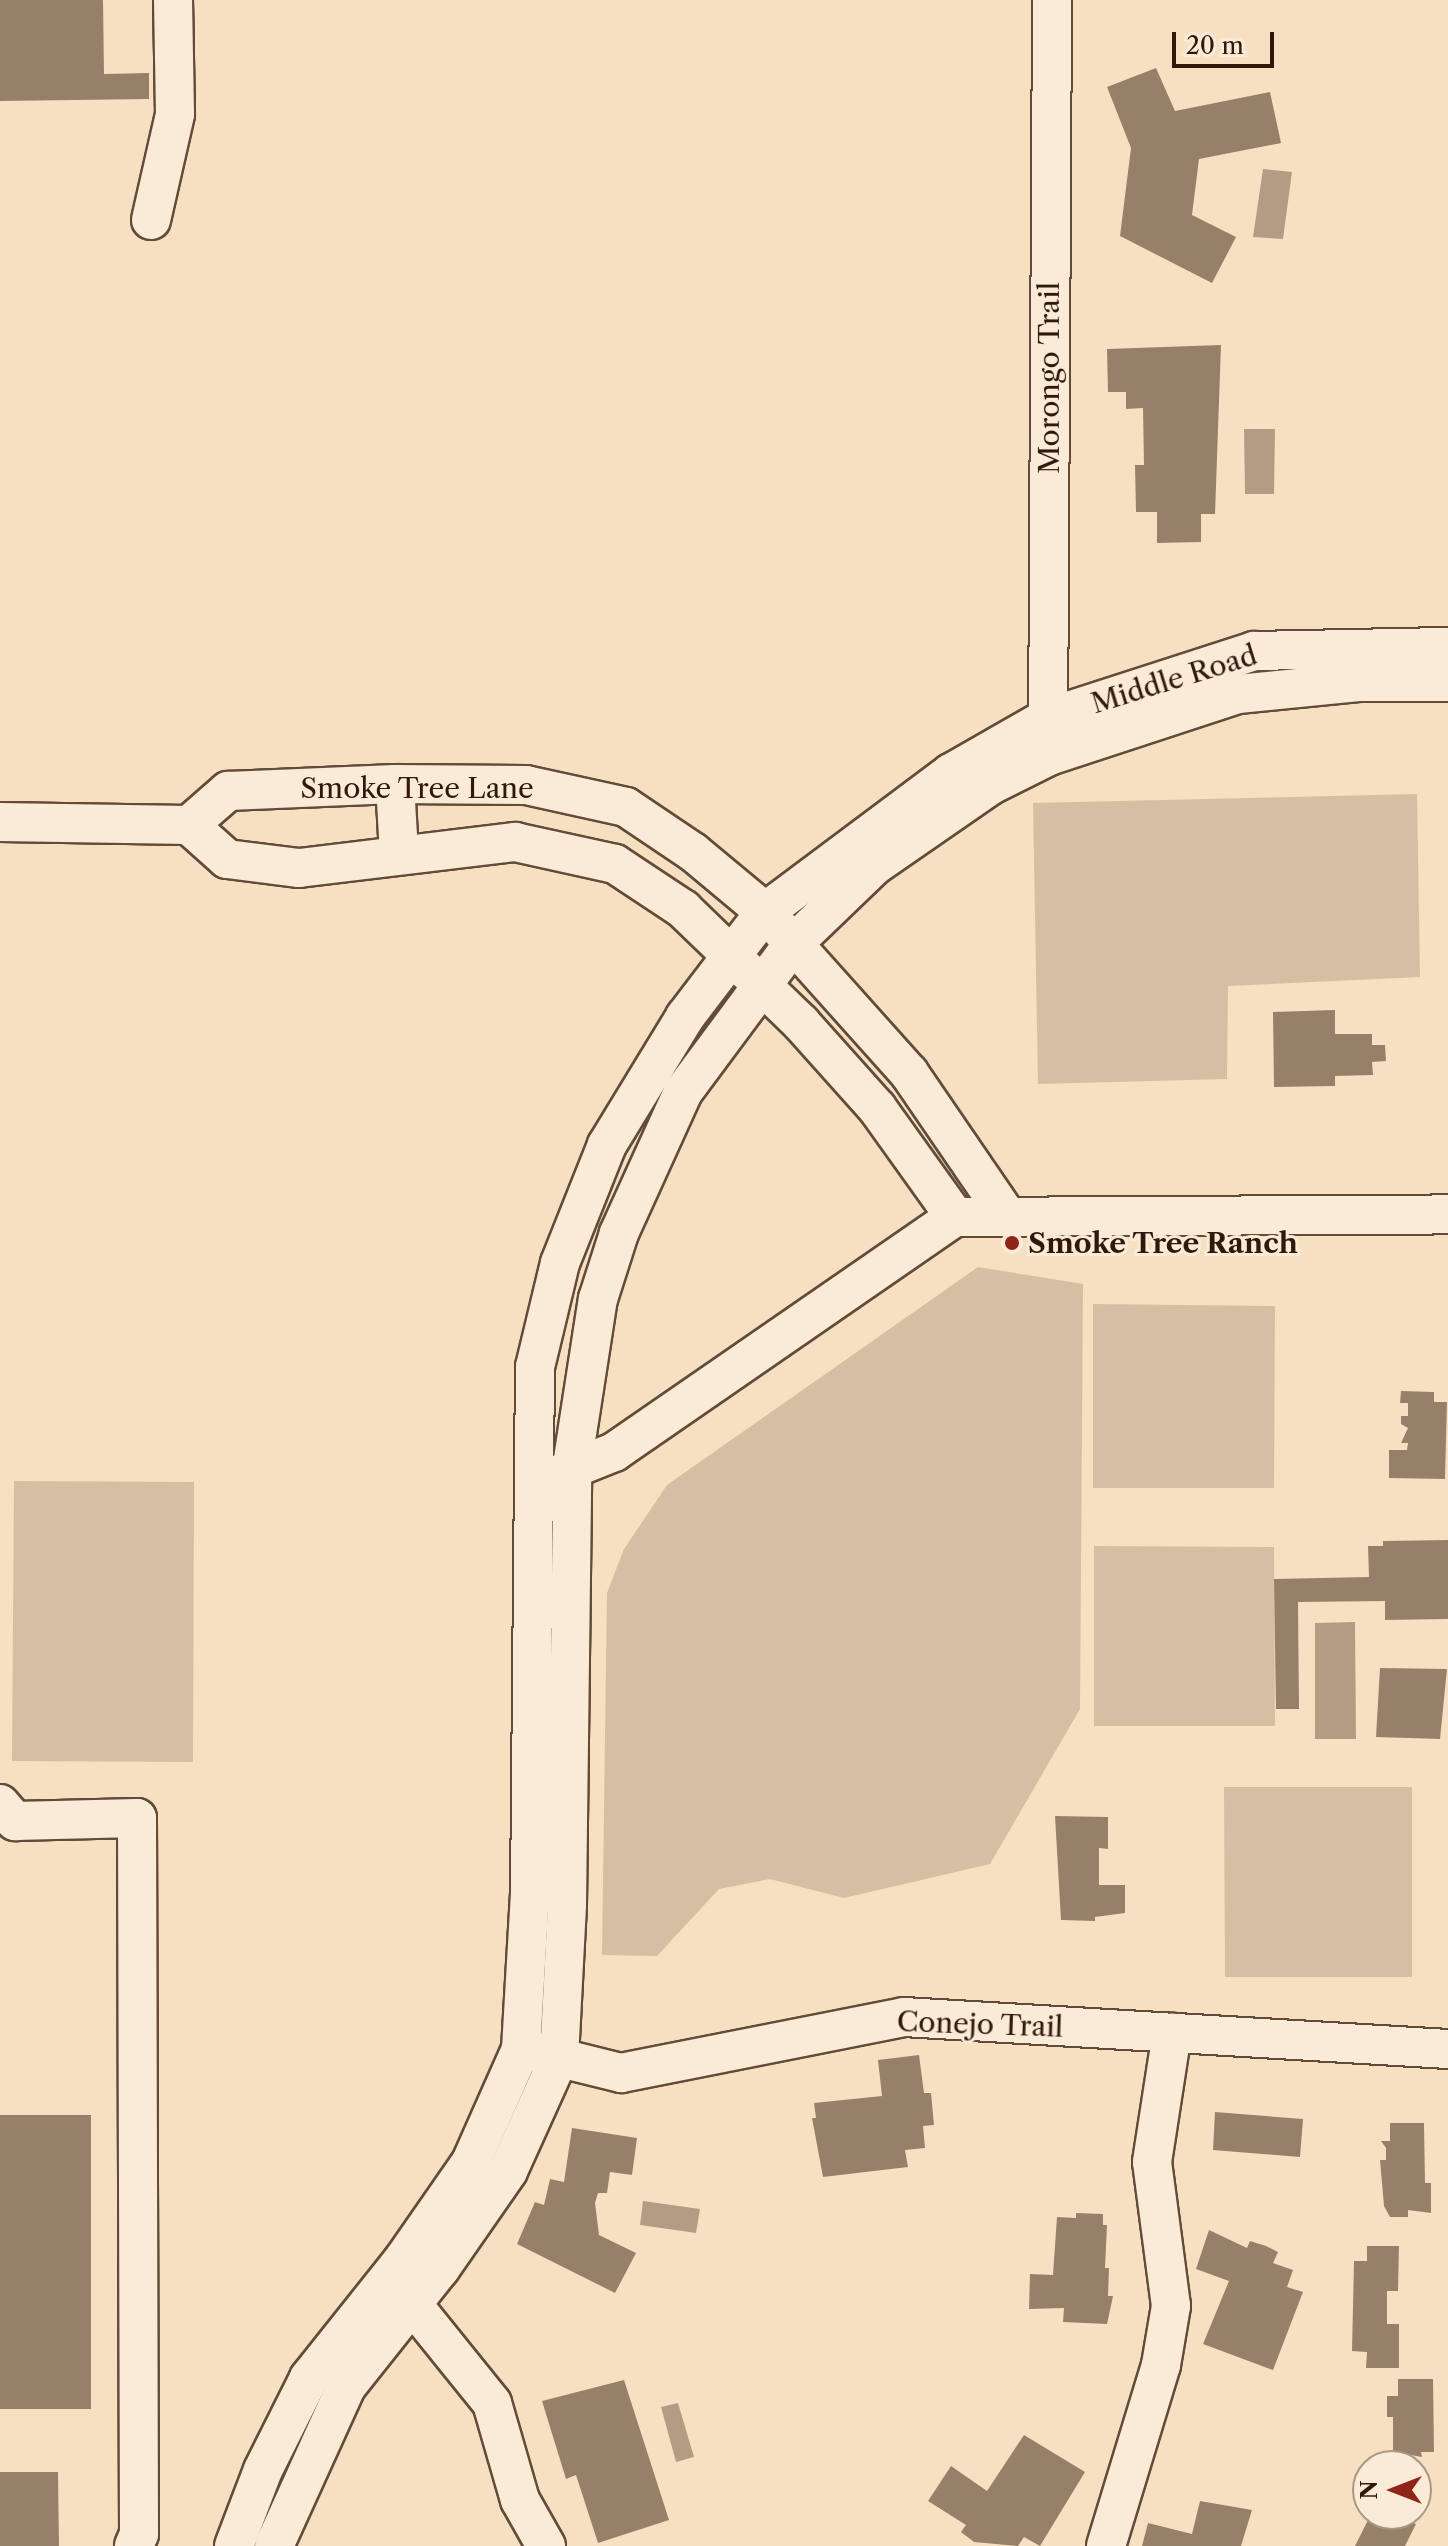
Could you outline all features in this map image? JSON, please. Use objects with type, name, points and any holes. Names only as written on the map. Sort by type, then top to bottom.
[{"type":"street","points":[[151,220],[175,114],[173,0]]},
{"type":"street","name":"Morongo Trail","points":[[1049,756],[1052,0]]},
{"type":"street","name":"Middle Road","points":[[521,2049],[530,1895],[531,1489],[535,1367],[560,1263],[607,1145],[685,1017],[765,912],[951,773],[1047,718],[1254,651],[1448,647]]},
{"type":"street","name":"Middle Road","points":[[559,2058],[567,1904],[572,1466],[598,1299],[619,1233],[683,1092],[793,944],[874,866],[991,785],[1049,756],[1238,694],[1358,682],[1448,682]]},
{"type":"street","points":[[395,784],[399,854]]},
{"type":"street","name":"Smoke Tree Lane","points":[[955,1217],[877,1108],[762,982],[683,909],[615,864],[569,849],[515,842],[299,868],[227,859],[189,825],[228,791],[395,784],[526,785],[626,807],[693,852],[765,912],[909,1073],[1007,1216]]},
{"type":"street","points":[[0,822],[189,825]]},
{"type":"street","points":[[531,1489],[572,1466],[614,1452],[955,1217],[1448,1214]]},
{"type":"street","points":[[0,1804],[15,1821],[137,1818],[139,2534],[134,2546]]},
{"type":"street","name":"Conejo Trail","points":[[521,2049],[621,2073],[904,2017],[1448,2049]]},
{"type":"street","points":[[1106,2546],[1161,2365],[1171,2306],[1152,2162],[1172,2033]]},
{"type":"street","points":[[274,2546],[346,2387],[471,2162],[521,2049]]},
{"type":"street","points":[[234,2546],[263,2470],[309,2378],[401,2289],[508,2171],[559,2058]]},
{"type":"street","points":[[401,2289],[492,2403],[520,2500],[546,2546]]},
{"type":"shaded area","points":[[1263,169],[1292,172],[1283,239],[1253,237]]},
{"type":"shaded area","points":[[1244,429],[1275,429],[1274,494],[1245,494]]},
{"type":"shaded area","points":[[1417,794],[1420,977],[1228,986],[1227,1079],[1038,1084],[1033,803]]},
{"type":"shaded area","points":[[978,1267],[1083,1284],[1080,1709],[990,1864],[844,1898],[770,1879],[719,1889],[657,1956],[602,1955],[607,1593],[624,1549],[667,1485]]},
{"type":"shaded area","points":[[1093,1304],[1275,1306],[1274,1488],[1093,1488]]},
{"type":"shaded area","points":[[14,1481],[194,1482],[193,1762],[12,1761]]},
{"type":"shaded area","points":[[1094,1546],[1274,1547],[1275,1726],[1094,1726]]},
{"type":"shaded area","points":[[1355,1622],[1356,1739],[1315,1739],[1315,1623]]},
{"type":"shaded area","points":[[1224,1787],[1412,1787],[1412,1977],[1225,1977]]},
{"type":"shaded area","points":[[643,2201],[700,2209],[696,2233],[640,2225]]},
{"type":"shaded area","points":[[678,2403],[694,2457],[676,2462],[661,2407]]},
{"type":"building","points":[[0,0],[103,0],[104,74],[149,73],[149,99],[0,101]]},
{"type":"building","points":[[1156,68],[1175,111],[1270,92],[1281,143],[1199,159],[1192,215],[1236,237],[1212,283],[1120,236],[1131,148],[1107,87]]},
{"type":"building","points":[[1221,345],[1215,514],[1201,514],[1201,542],[1157,543],[1157,512],[1136,512],[1135,465],[1144,465],[1143,408],[1126,409],[1126,392],[1108,392],[1107,349]]},
{"type":"building","points":[[1335,1010],[1335,1034],[1372,1034],[1372,1045],[1385,1045],[1386,1061],[1372,1062],[1373,1075],[1335,1076],[1335,1086],[1274,1087],[1273,1012]]},
{"type":"building","points":[[1401,1391],[1434,1392],[1434,1402],[1447,1402],[1445,1479],[1389,1478],[1389,1450],[1407,1450],[1408,1443],[1401,1443],[1408,1428],[1401,1424],[1401,1416],[1408,1416],[1408,1403],[1400,1403]]},
{"type":"building","points":[[1448,1540],[1448,1619],[1385,1620],[1385,1601],[1298,1602],[1299,1709],[1276,1709],[1274,1579],[1369,1577],[1368,1546],[1383,1546],[1383,1541]]},
{"type":"building","points":[[1380,1668],[1447,1669],[1440,1739],[1376,1737]]},
{"type":"building","points":[[1055,1816],[1108,1817],[1108,1849],[1099,1848],[1099,1885],[1125,1885],[1125,1913],[1095,1917],[1095,1921],[1061,1920]]},
{"type":"building","points":[[919,2055],[924,2093],[931,2093],[934,2125],[923,2126],[925,2148],[905,2150],[908,2167],[823,2177],[812,2118],[816,2118],[814,2103],[882,2096],[878,2060]]},
{"type":"building","points":[[1215,2112],[1303,2119],[1300,2157],[1213,2150]]},
{"type":"building","points":[[0,2115],[91,2115],[91,2409],[0,2409]]},
{"type":"building","points":[[1390,2123],[1424,2123],[1425,2183],[1431,2183],[1431,2213],[1408,2210],[1408,2217],[1390,2217],[1384,2206],[1380,2160],[1386,2160],[1386,2148],[1381,2141],[1390,2141]]},
{"type":"building","points":[[572,2128],[637,2138],[632,2175],[610,2172],[607,2193],[598,2193],[595,2203],[599,2235],[636,2253],[615,2293],[517,2244],[535,2202],[544,2205],[550,2179],[564,2182]]},
{"type":"building","points":[[1076,2213],[1103,2214],[1103,2225],[1107,2225],[1105,2268],[1109,2268],[1108,2296],[1113,2296],[1107,2324],[1063,2322],[1064,2308],[1029,2309],[1030,2274],[1053,2275],[1057,2217],[1076,2218]]},
{"type":"building","points":[[1209,2230],[1247,2248],[1250,2241],[1266,2246],[1278,2252],[1273,2263],[1293,2270],[1287,2287],[1303,2292],[1273,2370],[1203,2344],[1229,2281],[1196,2269]]},
{"type":"building","points":[[1367,2246],[1399,2246],[1398,2291],[1387,2291],[1387,2324],[1399,2324],[1399,2368],[1366,2368],[1367,2352],[1352,2351],[1354,2261],[1367,2261]]},
{"type":"building","points":[[1398,2379],[1433,2379],[1434,2452],[1393,2450],[1393,2417],[1387,2417],[1387,2396],[1398,2396]]},
{"type":"building","points":[[624,2380],[669,2520],[598,2543],[576,2475],[566,2479],[542,2401]]},
{"type":"building","points":[[1024,2435],[1085,2472],[1040,2546],[1024,2537],[1018,2546],[974,2542],[961,2532],[966,2525],[928,2501],[951,2466],[987,2491]]},
{"type":"building","points":[[0,2472],[58,2472],[59,2546],[0,2546]]},
{"type":"building","points":[[1200,2501],[1252,2510],[1241,2546],[1142,2546],[1148,2523],[1192,2534]]},
{"type":"building","points":[[1363,2530],[1413,2530],[1405,2546],[1355,2546]]},
{"type":"place","name":"Smoke Tree Ranch","points":[[1012,1243]]}]
